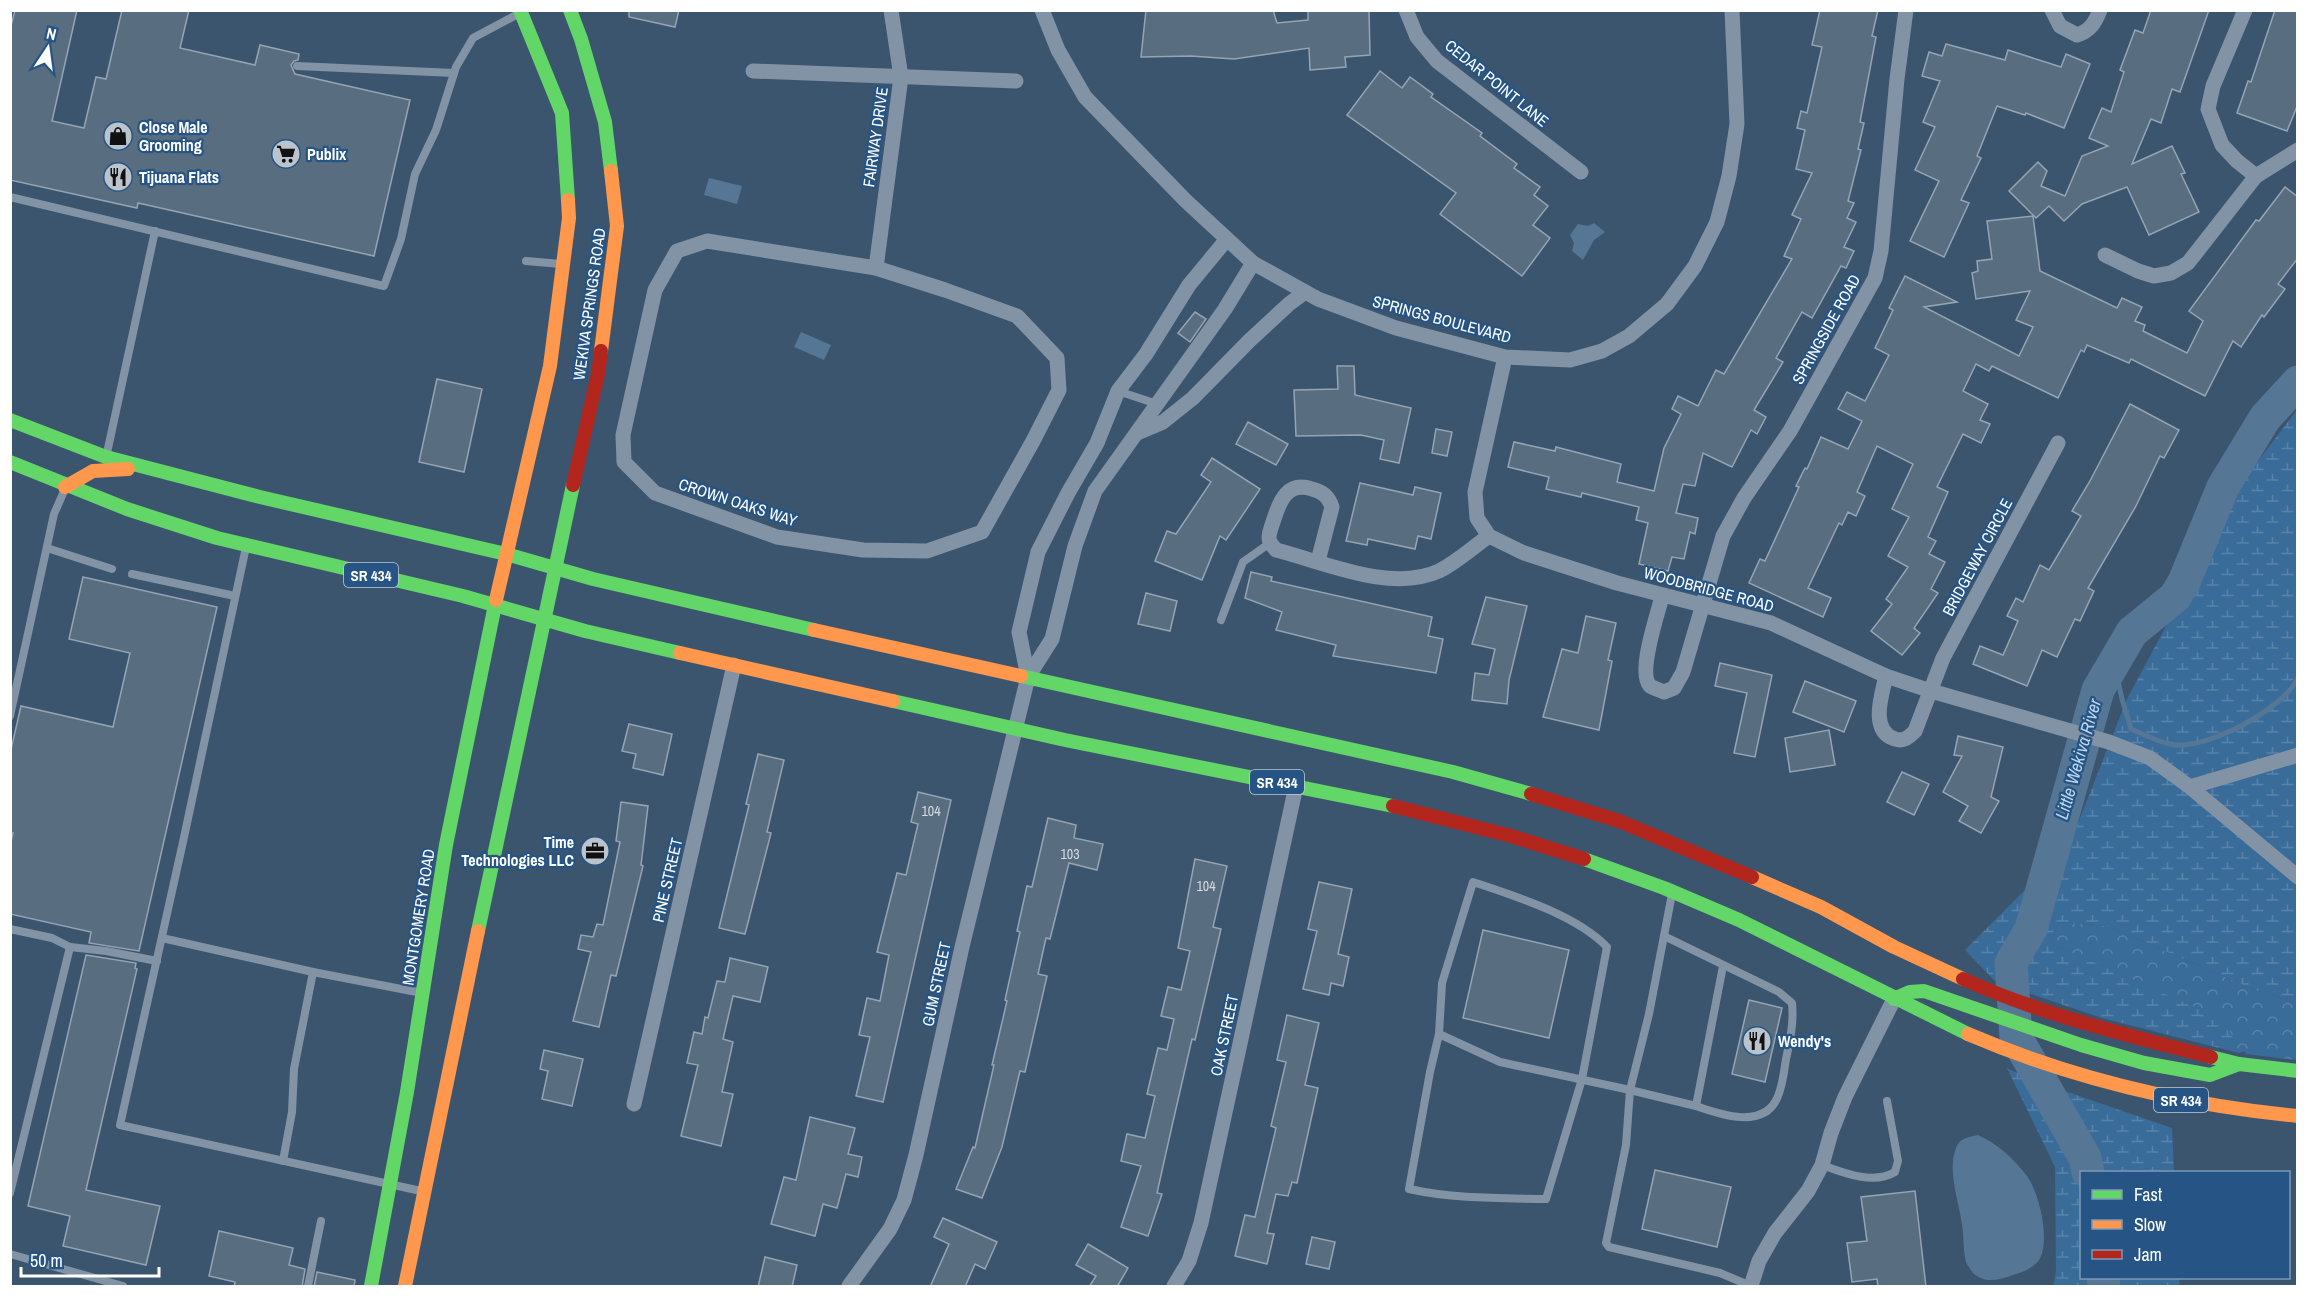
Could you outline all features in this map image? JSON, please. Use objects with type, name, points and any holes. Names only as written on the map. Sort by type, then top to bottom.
[{"type":"main road","name":"WEKIVA SPRINGS ROAD","points":[[554,567],[598,374],[617,226],[605,122],[581,39],[570,10]]},
{"type":"main road","name":"WEKIVA SPRINGS ROAD","points":[[506,554],[550,366],[569,218],[562,112],[521,11]]},
{"type":"main road","points":[[10,420],[106,457],[151,470],[506,554],[616,584],[971,666],[1453,772],[1609,818],[1683,846],[1821,907],[1894,947],[1998,995],[2099,1028],[2239,1064],[2298,1071]]},
{"type":"main road","name":"SR 434","points":[[10,462],[65,487],[138,513],[246,546],[495,604],[586,631],[1014,728],[1426,813],[1518,838],[1590,861],[1672,892],[1810,954],[1894,999],[1979,1040],[2082,1076],[2205,1105],[2298,1116]]},
{"type":"main road","points":[[65,487],[93,471],[117,468],[151,470]]},
{"type":"main road","name":"MONTGOMERY ROAD","points":[[371,1287],[407,1092],[446,845],[506,554]]},
{"type":"main road","points":[[405,1287],[423,1191],[554,567]]},
{"type":"main road","points":[[1894,999],[1924,991],[2060,1038],[2144,1063],[2210,1075],[2239,1064]]},
{"type":"street","name":"FAIRWAY DRIVE","points":[[876,268],[901,77],[891,10]]},
{"type":"street","name":"SPRINGS BOULEVARD","points":[[1042,10],[1058,50],[1085,97],[1186,201],[1253,263],[1318,299],[1396,328],[1505,357],[1570,360],[1602,351],[1629,336],[1667,304],[1695,266],[1717,222],[1729,176],[1737,124],[1732,10]]},
{"type":"street","name":"CEDAR POINT LANE","points":[[1406,10],[1417,37],[1437,61],[1581,172]]},
{"type":"street","name":"SPRINGSIDE ROAD","points":[[1662,596],[1645,663],[1646,677],[1651,686],[1664,692],[1674,688],[1683,672],[1723,536],[1744,498],[1790,431],[1875,278],[1881,251],[1897,79],[1906,10]]},
{"type":"street","points":[[2052,10],[2060,26],[2077,35],[2086,32],[2096,21],[2100,10]]},
{"type":"street","points":[[2245,10],[2213,86],[2208,109],[2222,145],[2256,176]]},
{"type":"street","points":[[753,71],[1016,81]]},
{"type":"street","points":[[2104,255],[2154,276],[2171,273],[2188,264],[2256,176],[2298,150]]},
{"type":"street","points":[[1028,677],[1019,632],[1038,552],[1097,443],[1118,391],[1146,354],[1189,285],[1227,239]]},
{"type":"street","name":"CROWN OAKS WAY","points":[[707,241],[876,268],[1017,316],[1057,358],[1059,390],[982,532],[927,551],[863,550],[777,537],[655,493],[624,462],[622,435],[655,290],[677,251],[707,241]]},
{"type":"street","points":[[1028,677],[1052,639],[1075,546],[1095,491],[1225,309],[1253,263]]},
{"type":"street","points":[[1137,433],[1163,422],[1194,398],[1249,341],[1305,292]]},
{"type":"street","points":[[1318,561],[1332,507],[1328,498],[1320,491],[1304,486],[1292,488],[1286,492],[1279,503],[1269,537],[1270,543],[1276,550],[1376,578],[1411,579],[1439,570],[1489,536],[1477,518],[1475,492],[1505,357]]},
{"type":"street","name":"BRIDGEWAY CIRCLE","points":[[1886,676],[1879,706],[1880,722],[1887,735],[1897,740],[1908,738],[1915,731],[1943,658],[2058,443]]},
{"type":"street","name":"WOODBRIDGE ROAD","points":[[1489,536],[1524,553],[1662,596],[1703,604],[1771,623],[1886,676],[2109,742],[2150,758],[2190,787],[2298,877]]},
{"type":"street","name":"PINE STREET","points":[[634,1104],[734,664]]},
{"type":"street","name":"GUM STREET","points":[[849,1287],[890,1229],[904,1200],[1014,728],[1028,677]]},
{"type":"street","points":[[2190,787],[2298,755]]},
{"type":"street","name":"OAK STREET","points":[[1174,1287],[1189,1261],[1201,1223],[1296,786]]},
{"type":"street","points":[[1751,1286],[1759,1261],[1775,1233],[1808,1191],[1822,1165],[1845,1096],[1894,999]]},
{"type":"lane","points":[[10,197],[384,286],[400,238],[415,174],[436,130],[454,74],[473,38],[521,11]]},
{"type":"lane","points":[[297,66],[454,74]]},
{"type":"lane","points":[[106,457],[155,231]]},
{"type":"lane","points":[[526,261],[563,265]]},
{"type":"lane","points":[[1118,391],[1157,404]]},
{"type":"lane","points":[[10,716],[54,514],[65,487]]},
{"type":"lane","points":[[1221,620],[1243,562],[1270,543]]},
{"type":"lane","points":[[246,546],[120,1125],[423,1191]]},
{"type":"lane","points":[[47,548],[112,569]]},
{"type":"lane","points":[[132,574],[235,596]]},
{"type":"lane","points":[[1473,882],[1523,899],[1583,928],[1593,933],[1607,947],[1582,1079],[1546,1198],[1485,1198],[1433,1194],[1409,1189],[1439,1034],[1442,983],[1473,882]]},
{"type":"lane","points":[[1672,892],[1649,1014],[1630,1090],[1626,1145],[1606,1243],[1609,1247],[1720,1273],[1751,1286]]},
{"type":"lane","points":[[10,929],[52,938],[70,947],[157,961]]},
{"type":"lane","points":[[1439,1034],[1500,1062],[1630,1090],[1696,1106],[1721,1115],[1755,1117],[1770,1110],[1778,1096],[1784,1071],[1794,1019],[1792,1003],[1779,992],[1664,936]]},
{"type":"lane","points":[[162,938],[313,972],[422,993]]},
{"type":"lane","points":[[10,1193],[70,947]]},
{"type":"lane","points":[[1696,1106],[1724,966]]},
{"type":"lane","points":[[283,1161],[292,1112],[294,1069],[313,972]]},
{"type":"lane","points":[[1822,1165],[1851,1176],[1890,1175],[1895,1172],[1898,1161],[1887,1101]]},
{"type":"lane","points":[[309,1287],[321,1221]]},
{"type":"lane","points":[[10,1254],[123,1287]]},
{"type":"green space","points":[[2297,410],[2297,1003],[2258,991],[2107,926],[2059,922],[2050,943],[2226,1021],[2239,1053],[2102,1018],[1995,981],[1965,950],[2069,846],[2127,699],[2246,477]]},
{"type":"green space","points":[[2059,922],[2107,926],[2258,991],[2297,1003],[2297,1060],[2246,1054],[2245,1051],[2239,1053],[2225,1021],[2050,943]]},
{"type":"green space","points":[[2007,1068],[2030,1079],[2172,1128],[2174,1171],[2080,1171],[2080,1279],[2179,1279],[2180,1286],[2053,1286],[2056,1271],[2055,1167]]},
{"type":"shaded area","points":[[709,178],[742,186],[737,204],[704,195]]},
{"type":"shaded area","points":[[1594,223],[1605,232],[1594,240],[1583,260],[1572,251],[1574,243],[1570,235],[1578,224],[1588,226]]},
{"type":"shaded area","points":[[801,332],[831,345],[824,360],[794,347]]},
{"type":"shaded area","points":[[1978,1135],[2005,1152],[2027,1176],[2036,1194],[2044,1230],[2042,1252],[2037,1263],[2022,1272],[1994,1280],[1978,1277],[1966,1262],[1962,1225],[1954,1186],[1953,1166],[1957,1145],[1965,1139]]},
{"type":"building","points":[[15,10],[77,10],[52,121],[84,128],[96,77],[106,79],[122,10],[189,10],[180,48],[255,65],[260,45],[299,54],[298,60],[291,65],[295,74],[410,100],[374,256],[138,203],[137,208],[10,180],[10,30]]},
{"type":"building","points":[[629,10],[679,10],[675,27],[629,17]]},
{"type":"building","points":[[1146,10],[1273,10],[1277,23],[1308,20],[1308,10],[1369,10],[1370,55],[1345,57],[1346,67],[1310,70],[1309,48],[1234,59],[1191,56],[1141,57]]},
{"type":"building","points":[[1820,10],[1878,10],[1872,36],[1876,37],[1860,122],[1864,123],[1858,149],[1861,150],[1848,201],[1854,203],[1847,218],[1856,222],[1844,247],[1854,251],[1846,268],[1841,266],[1812,318],[1802,312],[1776,358],[1783,362],[1754,410],[1766,417],[1757,434],[1751,430],[1732,467],[1703,453],[1695,486],[1683,484],[1676,513],[1698,518],[1695,534],[1690,532],[1684,559],[1672,557],[1668,571],[1639,564],[1648,523],[1636,520],[1639,507],[1582,493],[1581,497],[1546,489],[1549,477],[1508,467],[1514,442],[1555,451],[1556,447],[1621,464],[1617,482],[1654,491],[1664,448],[1681,414],[1672,409],[1678,396],[1698,406],[1716,370],[1724,374],[1792,259],[1784,256],[1801,219],[1792,215],[1812,173],[1796,169],[1805,130],[1797,128],[1801,111],[1807,113],[1822,47],[1812,45]]},
{"type":"building","points":[[2151,10],[2209,10],[2180,92],[2172,89],[2161,123],[2151,119],[2132,164],[2172,146],[2185,173],[2181,174],[2199,212],[2149,235],[2127,187],[2082,204],[2064,221],[2049,206],[2036,218],[2009,191],[2038,162],[2047,171],[2041,186],[2065,196],[2082,156],[2108,146],[2089,138],[2102,108],[2111,112],[2124,72],[2120,70],[2135,30],[2143,33]]},
{"type":"building","points":[[2275,10],[2298,10],[2298,104],[2287,131],[2237,113],[2248,81],[2251,82]]},
{"type":"building","points":[[1946,44],[2005,60],[2008,50],[2061,67],[2066,54],[2090,64],[2064,128],[2026,113],[2025,115],[1997,106],[1977,156],[1981,158],[1961,200],[1969,203],[1944,257],[1910,241],[1939,181],[1915,170],[1935,127],[1923,122],[1940,81],[1922,76],[1929,52],[1942,56]]},
{"type":"building","points":[[1380,71],[1402,88],[1410,77],[1433,94],[1431,97],[1482,133],[1480,136],[1517,164],[1514,168],[1540,187],[1534,195],[1548,206],[1533,225],[1550,238],[1522,276],[1440,214],[1456,193],[1347,115]]},
{"type":"building","points":[[2285,187],[2298,197],[2298,258],[2278,284],[2285,289],[2264,317],[2262,315],[2241,347],[2233,341],[2205,396],[2131,359],[2129,363],[2087,345],[2084,352],[2081,350],[2058,398],[1992,366],[1989,371],[1976,364],[1963,391],[1988,404],[1980,420],[1990,424],[1981,443],[1963,434],[1937,487],[1948,492],[1928,537],[1936,541],[1929,554],[1945,562],[1931,589],[1938,593],[1914,628],[1920,633],[1902,655],[1871,631],[1892,604],[1886,599],[1908,567],[1888,556],[1909,517],[1892,509],[1913,464],[1877,446],[1857,492],[1865,496],[1856,516],[1848,512],[1842,525],[1839,523],[1808,588],[1831,598],[1823,617],[1749,583],[1760,559],[1765,561],[1799,487],[1796,486],[1805,468],[1807,469],[1821,437],[1848,449],[1862,421],[1838,409],[1847,392],[1865,401],[1889,355],[1875,348],[1893,310],[1889,308],[1905,276],[1957,302],[1924,307],[2019,356],[2033,327],[2016,320],[2030,291],[1976,299],[1972,273],[1978,271],[1977,261],[1992,259],[1987,221],[2033,216],[2040,271],[2117,308],[2122,298],[2142,307],[2135,321],[2145,325],[2143,331],[2187,353],[2203,321],[2189,311],[2256,220],[2259,221]]},
{"type":"building","points":[[1195,312],[1206,319],[1190,342],[1178,333]]},
{"type":"building","points":[[1337,366],[1354,366],[1355,395],[1411,408],[1399,463],[1380,459],[1384,440],[1361,435],[1296,436],[1294,390],[1338,389]]},
{"type":"building","points":[[437,379],[482,389],[464,472],[419,462]]},
{"type":"building","points":[[2130,404],[2179,430],[2164,458],[2160,456],[2136,506],[2088,588],[2094,591],[2080,621],[2075,619],[2057,657],[2042,650],[2027,686],[1973,664],[1980,646],[2003,655],[2018,621],[2007,616],[2016,598],[2023,602],[2040,565],[2049,570],[2081,516],[2072,511]]},
{"type":"building","points":[[1248,422],[1288,444],[1276,465],[1236,444]]},
{"type":"building","points":[[1436,429],[1452,432],[1447,456],[1432,453]]},
{"type":"building","points":[[1212,458],[1260,489],[1226,540],[1220,536],[1202,580],[1155,561],[1167,531],[1176,534],[1211,482],[1201,475]]},
{"type":"building","points":[[1360,483],[1413,495],[1415,487],[1441,493],[1431,539],[1418,536],[1415,549],[1368,539],[1367,545],[1346,541]]},
{"type":"building","points":[[1251,572],[1272,577],[1271,581],[1432,617],[1428,636],[1443,639],[1436,673],[1333,656],[1336,645],[1276,630],[1282,612],[1245,598]]},
{"type":"building","points":[[83,577],[217,607],[139,951],[89,943],[91,932],[10,914],[10,846],[13,833],[10,833],[10,754],[21,706],[113,727],[130,653],[69,639]]},
{"type":"building","points":[[1146,593],[1177,601],[1170,631],[1138,624]]},
{"type":"building","points":[[1486,597],[1527,606],[1509,680],[1507,704],[1472,700],[1475,673],[1489,675],[1495,649],[1472,644]]},
{"type":"building","points":[[1586,616],[1616,623],[1608,660],[1612,661],[1599,730],[1543,717],[1562,649],[1578,653]]},
{"type":"building","points":[[1720,663],[1772,675],[1755,757],[1734,753],[1747,693],[1715,686]]},
{"type":"building","points":[[1805,681],[1856,701],[1844,732],[1793,712]]},
{"type":"building","points":[[629,724],[672,734],[663,775],[633,768],[636,754],[622,751]]},
{"type":"building","points":[[1829,730],[1835,765],[1790,772],[1785,738]]},
{"type":"building","points":[[1958,736],[2003,747],[1991,797],[1999,801],[1981,833],[1959,821],[1968,806],[1943,792],[1962,756],[1954,755]]},
{"type":"building","points":[[758,754],[784,760],[767,832],[771,833],[745,934],[719,928],[749,805],[746,804]]},
{"type":"building","points":[[1902,772],[1929,784],[1914,815],[1887,802]]},
{"type":"building","points":[[918,792],[951,800],[883,1102],[856,1096],[870,1037],[859,1035],[867,998],[880,1001],[889,955],[877,952],[897,873],[906,875],[918,824],[911,822]]},
{"type":"building","points":[[621,802],[648,806],[641,865],[643,866],[616,976],[611,975],[599,1027],[573,1021],[591,952],[578,949],[581,935],[593,937],[597,924],[603,925],[620,842],[616,841]]},
{"type":"building","points":[[1048,818],[1076,825],[1074,838],[1103,844],[1097,870],[1069,863],[1050,939],[1046,938],[1038,974],[1047,976],[1025,1072],[1020,1071],[1002,1147],[982,1198],[956,1189],[973,1147],[975,1148],[1007,1001],[1005,1000],[1020,932],[1017,931],[1027,886],[1032,887]]},
{"type":"building","points":[[1195,859],[1227,866],[1213,927],[1221,929],[1195,1040],[1192,1039],[1157,1193],[1162,1194],[1148,1236],[1121,1227],[1141,1166],[1121,1161],[1127,1134],[1145,1138],[1155,1096],[1147,1094],[1158,1048],[1167,1050],[1174,1019],[1161,1016],[1168,987],[1181,990],[1190,951],[1178,948]]},
{"type":"building","points":[[1319,882],[1352,889],[1338,954],[1349,957],[1343,986],[1331,983],[1329,995],[1303,989],[1317,931],[1308,929]]},
{"type":"building","points":[[1483,930],[1569,950],[1549,1038],[1463,1018]]},
{"type":"building","points":[[86,955],[136,963],[135,968],[137,969],[86,1190],[160,1206],[146,1265],[63,1246],[70,1216],[28,1206]]},
{"type":"building","points":[[730,958],[768,967],[760,1002],[733,996],[723,1039],[733,1042],[722,1092],[733,1094],[721,1146],[681,1136],[698,1065],[687,1063],[694,1032],[702,1034],[717,981],[725,982]]},
{"type":"building","name":"Wendy's","points":[[1749,1000],[1782,1008],[1765,1082],[1732,1074]]},
{"type":"building","points":[[1287,1015],[1319,1023],[1305,1085],[1318,1088],[1297,1183],[1292,1182],[1288,1196],[1276,1194],[1267,1233],[1274,1234],[1267,1264],[1235,1256],[1245,1215],[1255,1217],[1276,1128],[1271,1126],[1286,1062],[1277,1060]]},
{"type":"building","points":[[544,1050],[583,1059],[572,1106],[542,1099],[548,1071],[540,1069]]},
{"type":"building","points":[[810,1117],[855,1128],[848,1154],[862,1157],[858,1177],[846,1174],[837,1208],[823,1204],[815,1236],[771,1224],[784,1177],[796,1180]]},
{"type":"building","points":[[1655,1170],[1731,1187],[1717,1247],[1642,1229]]},
{"type":"building","points":[[1915,1191],[1926,1287],[1878,1287],[1877,1279],[1852,1282],[1847,1243],[1867,1241],[1861,1197]]},
{"type":"building","points":[[943,1218],[997,1242],[985,1269],[975,1264],[965,1287],[930,1287],[949,1244],[934,1237]]},
{"type":"building","points":[[219,1231],[293,1248],[289,1265],[305,1269],[302,1287],[234,1287],[235,1282],[209,1276]]},
{"type":"building","points":[[1312,1237],[1335,1242],[1329,1269],[1306,1264]]},
{"type":"building","points":[[1088,1244],[1128,1268],[1117,1287],[1089,1287],[1096,1276],[1076,1265]]},
{"type":"building","points":[[765,1257],[797,1265],[792,1287],[758,1287]]},
{"type":"building","points":[[317,1272],[355,1280],[354,1287],[314,1287]]},
{"type":"waterway","name":"Little Wekiva River","points":[[2088,1171],[2085,1158],[2016,1037],[2011,963],[2031,929],[2098,690],[2132,632],[2175,597],[2184,582],[2223,487],[2265,418],[2298,382]]},
{"type":"waterway","points":[[2114,662],[2131,729],[2175,745],[2207,740],[2244,724],[2277,702],[2290,690],[2298,678]]},
{"type":"waterway","name":"Little Wekiva River","points":[[2103,1286],[2104,1279]]},
{"type":"traffic: fast","points":[[520,10],[562,113],[568,200]]},
{"type":"traffic: fast","points":[[570,10],[581,39],[605,122],[611,171]]},
{"type":"traffic: fast","points":[[10,420],[106,457],[260,497],[506,554],[593,579],[814,630]]},
{"type":"traffic: fast","points":[[10,462],[127,509],[217,538],[463,596],[585,631],[680,653]]},
{"type":"traffic: fast","points":[[478,931],[573,485]]},
{"type":"traffic: fast","points":[[371,1286],[407,1092],[446,845],[496,600]]},
{"type":"traffic: fast","points":[[1021,676],[1453,772],[1531,794]]},
{"type":"traffic: fast","points":[[893,701],[1065,740],[1393,806]]},
{"type":"traffic: fast","points":[[1584,859],[1664,888],[1739,920],[1968,1034]]},
{"type":"traffic: fast","points":[[1894,999],[1910,992],[1924,991],[2081,1045],[2144,1063],[2210,1075],[2239,1064]]},
{"type":"traffic: fast","points":[[2211,1057],[2239,1064],[2298,1071]]},
{"type":"traffic: slow","points":[[601,351],[617,226],[611,171]]},
{"type":"traffic: slow","points":[[496,600],[550,366],[569,218],[568,200]]},
{"type":"traffic: slow","points":[[65,487],[93,471],[128,469]]},
{"type":"traffic: slow","points":[[814,630],[1021,676]]},
{"type":"traffic: slow","points":[[680,653],[893,701]]},
{"type":"traffic: slow","points":[[1752,877],[1821,907],[1894,947],[1963,979]]},
{"type":"traffic: slow","points":[[405,1286],[478,931]]},
{"type":"traffic: slow","points":[[1968,1034],[2048,1064],[2130,1088],[2213,1105],[2298,1116]]},
{"type":"traffic: jam","points":[[573,485],[601,351]]},
{"type":"traffic: jam","points":[[1531,794],[1619,821],[1752,877]]},
{"type":"traffic: jam","points":[[1393,806],[1511,836],[1584,859]]},
{"type":"traffic: jam","points":[[1963,979],[2054,1014],[2211,1057]]},
{"type":"place","name":"Close Male Grooming","points":[[118,136]]},
{"type":"place","name":"Publix","points":[[286,154]]},
{"type":"place","name":"Tijuana Flats","points":[[118,177]]},
{"type":"place","name":"Time Technologies LLC","points":[[595,851]]},
{"type":"place","name":"Wendy's","points":[[1757,1041]]}]
